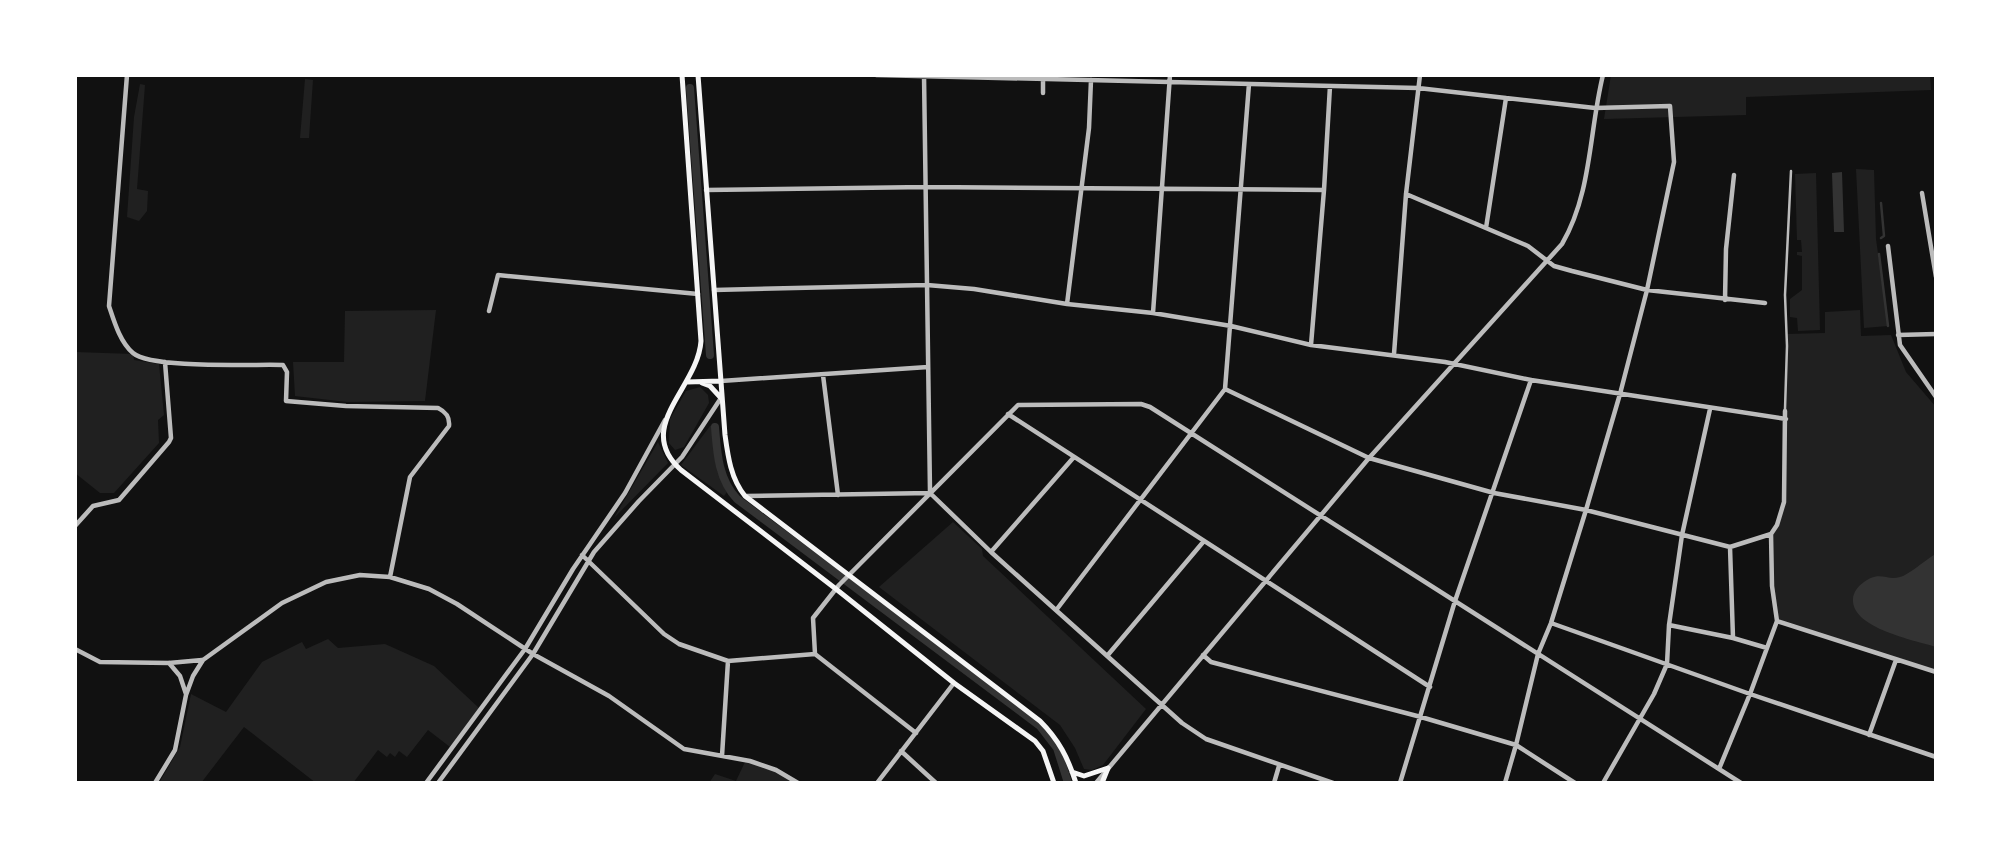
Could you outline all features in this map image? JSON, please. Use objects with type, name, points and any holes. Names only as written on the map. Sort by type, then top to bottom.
[{"type":"main road","points":[[682,75],[701,350],[687,382],[665,419],[664,444],[676,465],[838,587],[954,683],[1035,741],[1043,751],[1054,783]]},
{"type":"main road","points":[[698,75],[721,398],[728,457],[737,484],[745,496],[847,577],[1040,721],[1060,742],[1076,783]]},
{"type":"main road","points":[[687,382],[720,381]]},
{"type":"main road","points":[[701,382],[710,386],[721,398]]},
{"type":"main road","points":[[1072,772],[1084,776],[1108,768]]},
{"type":"main road","points":[[1102,783],[1108,768]]},
{"type":"street","points":[[127,75],[109,306],[118,331],[127,345],[141,358],[165,362],[283,365],[287,372],[286,401],[346,406],[438,408],[444,411],[449,425],[410,477],[390,577]]},
{"type":"street","points":[[876,75],[1418,88],[1595,108],[1670,106],[1674,162],[1647,290],[1586,510],[1551,622],[1538,654],[1505,783]]},
{"type":"street","points":[[1153,313],[1170,75]]},
{"type":"street","points":[[1394,354],[1406,194],[1420,75]]},
{"type":"street","points":[[1096,783],[1369,458],[1562,244],[1578,211],[1603,75]]},
{"type":"street","points":[[924,76],[930,493],[991,552],[1182,723],[1206,739],[1332,783]]},
{"type":"street","points":[[1042,93],[1043,77]]},
{"type":"street","points":[[1067,304],[1089,128],[1091,80]]},
{"type":"street","points":[[1056,609],[1225,389],[1249,84]]},
{"type":"street","points":[[1311,345],[1330,86]]},
{"type":"street","points":[[1486,228],[1506,98]]},
{"type":"street","points":[[1719,769],[1777,621],[1772,586],[1771,534],[1777,525],[1784,502],[1787,346],[1785,295],[1791,172]]},
{"type":"street","points":[[1725,300],[1726,249],[1734,175]]},
{"type":"street","points":[[706,190],[926,187],[1324,190]]},
{"type":"street","points":[[1922,193],[1936,277]]},
{"type":"street","points":[[1406,194],[1528,246],[1547,261],[1572,271],[1647,290],[1765,303]]},
{"type":"street","points":[[1888,246],[1898,335],[1903,352],[1936,397]]},
{"type":"street","points":[[489,312],[498,275],[698,294]]},
{"type":"street","points":[[713,290],[927,285],[974,289],[1067,304],[1153,313],[1231,326],[1311,345],[1453,363],[1531,380],[1786,419]]},
{"type":"street","points":[[1898,335],[1936,334]]},
{"type":"street","points":[[75,526],[93,506],[119,500],[169,442],[165,362]]},
{"type":"street","points":[[720,381],[928,367]]},
{"type":"street","points":[[823,375],[838,495]]},
{"type":"street","points":[[1400,783],[1455,601],[1531,380]]},
{"type":"street","points":[[1225,389],[1369,458],[1494,493],[1586,510],[1730,547],[1771,534]]},
{"type":"street","points":[[438,783],[533,654],[589,559],[612,530],[676,465],[696,439],[721,398]]},
{"type":"street","points":[[815,654],[813,618],[838,587],[1008,414],[1021,404],[1141,404],[1323,516],[1741,783]]},
{"type":"street","points":[[1603,783],[1654,694],[1667,664],[1669,625],[1682,535],[1710,409]]},
{"type":"street","points":[[1008,414],[1430,687]]},
{"type":"street","points":[[426,783],[524,649],[582,555],[625,493],[665,419]]},
{"type":"street","points":[[991,552],[1074,457]]},
{"type":"street","points":[[745,496],[930,493]]},
{"type":"street","points":[[1107,656],[1204,541]]},
{"type":"street","points":[[1730,547],[1733,638]]},
{"type":"street","points":[[582,555],[664,634],[679,644],[728,661],[815,654],[916,733]]},
{"type":"street","points":[[155,783],[175,750],[186,695],[203,660],[282,603],[314,587],[348,577],[390,577],[421,585],[457,604],[524,649],[603,691],[684,748],[776,769],[798,783]]},
{"type":"street","points":[[1777,621],[1936,672]]},
{"type":"street","points":[[1551,622],[1750,695],[1936,757]]},
{"type":"street","points":[[1669,625],[1767,648]]},
{"type":"street","points":[[75,649],[100,662],[169,663],[203,660]]},
{"type":"street","points":[[1203,655],[1211,662],[1516,745],[1575,783]]},
{"type":"street","points":[[1869,735],[1896,660]]},
{"type":"street","points":[[722,756],[728,661]]},
{"type":"street","points":[[169,663],[182,680],[186,695]]},
{"type":"street","points":[[877,783],[954,683]]},
{"type":"street","points":[[901,751],[936,783]]},
{"type":"street","points":[[1274,783],[1279,766]]},
{"type":"shaded area","points":[[1611,75],[1930,75],[1931,90],[1746,97],[1746,115],[1604,119]]},
{"type":"shaded area","points":[[305,79],[313,80],[309,138],[300,138]]},
{"type":"shaded area","points":[[140,84],[145,85],[137,189],[148,191],[147,211],[139,221],[127,217],[134,117]]},
{"type":"shaded area","points":[[1856,169],[1874,170],[1876,239],[1888,326],[1864,328]]},
{"type":"shaded area","points":[[1842,172],[1844,232],[1834,232],[1832,173]]},
{"type":"shaded area","points":[[1816,173],[1820,330],[1798,331],[1797,318],[1790,317],[1790,299],[1802,290],[1802,256],[1797,255],[1797,252],[1802,252],[1801,240],[1797,240],[1795,174]]},
{"type":"shaded area","points":[[436,310],[425,401],[347,402],[295,396],[293,362],[344,362],[345,311]]},
{"type":"shaded area","points":[[1860,310],[1861,336],[1891,335],[1906,372],[1936,407],[1936,672],[1777,621],[1771,576],[1770,540],[1784,502],[1787,334],[1825,333],[1825,312]]},
{"type":"shaded area","points":[[75,352],[133,354],[134,360],[159,364],[164,415],[158,420],[159,443],[114,493],[100,493],[75,473]]},
{"type":"shaded area","points":[[700,387],[708,395],[709,403],[684,447],[675,450],[669,443],[670,419],[686,391]]},
{"type":"shaded area","points":[[713,425],[717,470],[727,492],[724,496],[681,465]]},
{"type":"shaded area","points":[[658,442],[668,463],[614,518]]},
{"type":"shaded area","points":[[953,522],[982,549],[983,556],[1146,709],[1103,765],[1092,770],[1084,769],[1075,748],[1060,725],[879,587]]},
{"type":"shaded area","points":[[1936,554],[1936,647],[1872,625],[1855,609],[1854,594],[1864,582],[1879,576],[1904,576]]},
{"type":"shaded area","points":[[328,639],[338,648],[385,644],[434,666],[479,708],[450,747],[428,730],[407,757],[399,751],[395,757],[390,753],[387,757],[378,750],[353,783],[316,783],[244,727],[201,783],[159,783],[180,747],[191,694],[226,712],[262,662],[302,642],[306,649]]},
{"type":"shaded area","points":[[745,762],[774,769],[797,783],[709,783],[715,774],[736,781]]},
{"type":"waterway","points":[[690,88],[710,355]]},
{"type":"waterway","points":[[1881,203],[1884,236],[1881,238]]},
{"type":"waterway","points":[[1879,254],[1888,326]]},
{"type":"waterway","points":[[715,427],[722,474],[737,499],[1040,726],[1057,748],[1068,783]]}]
